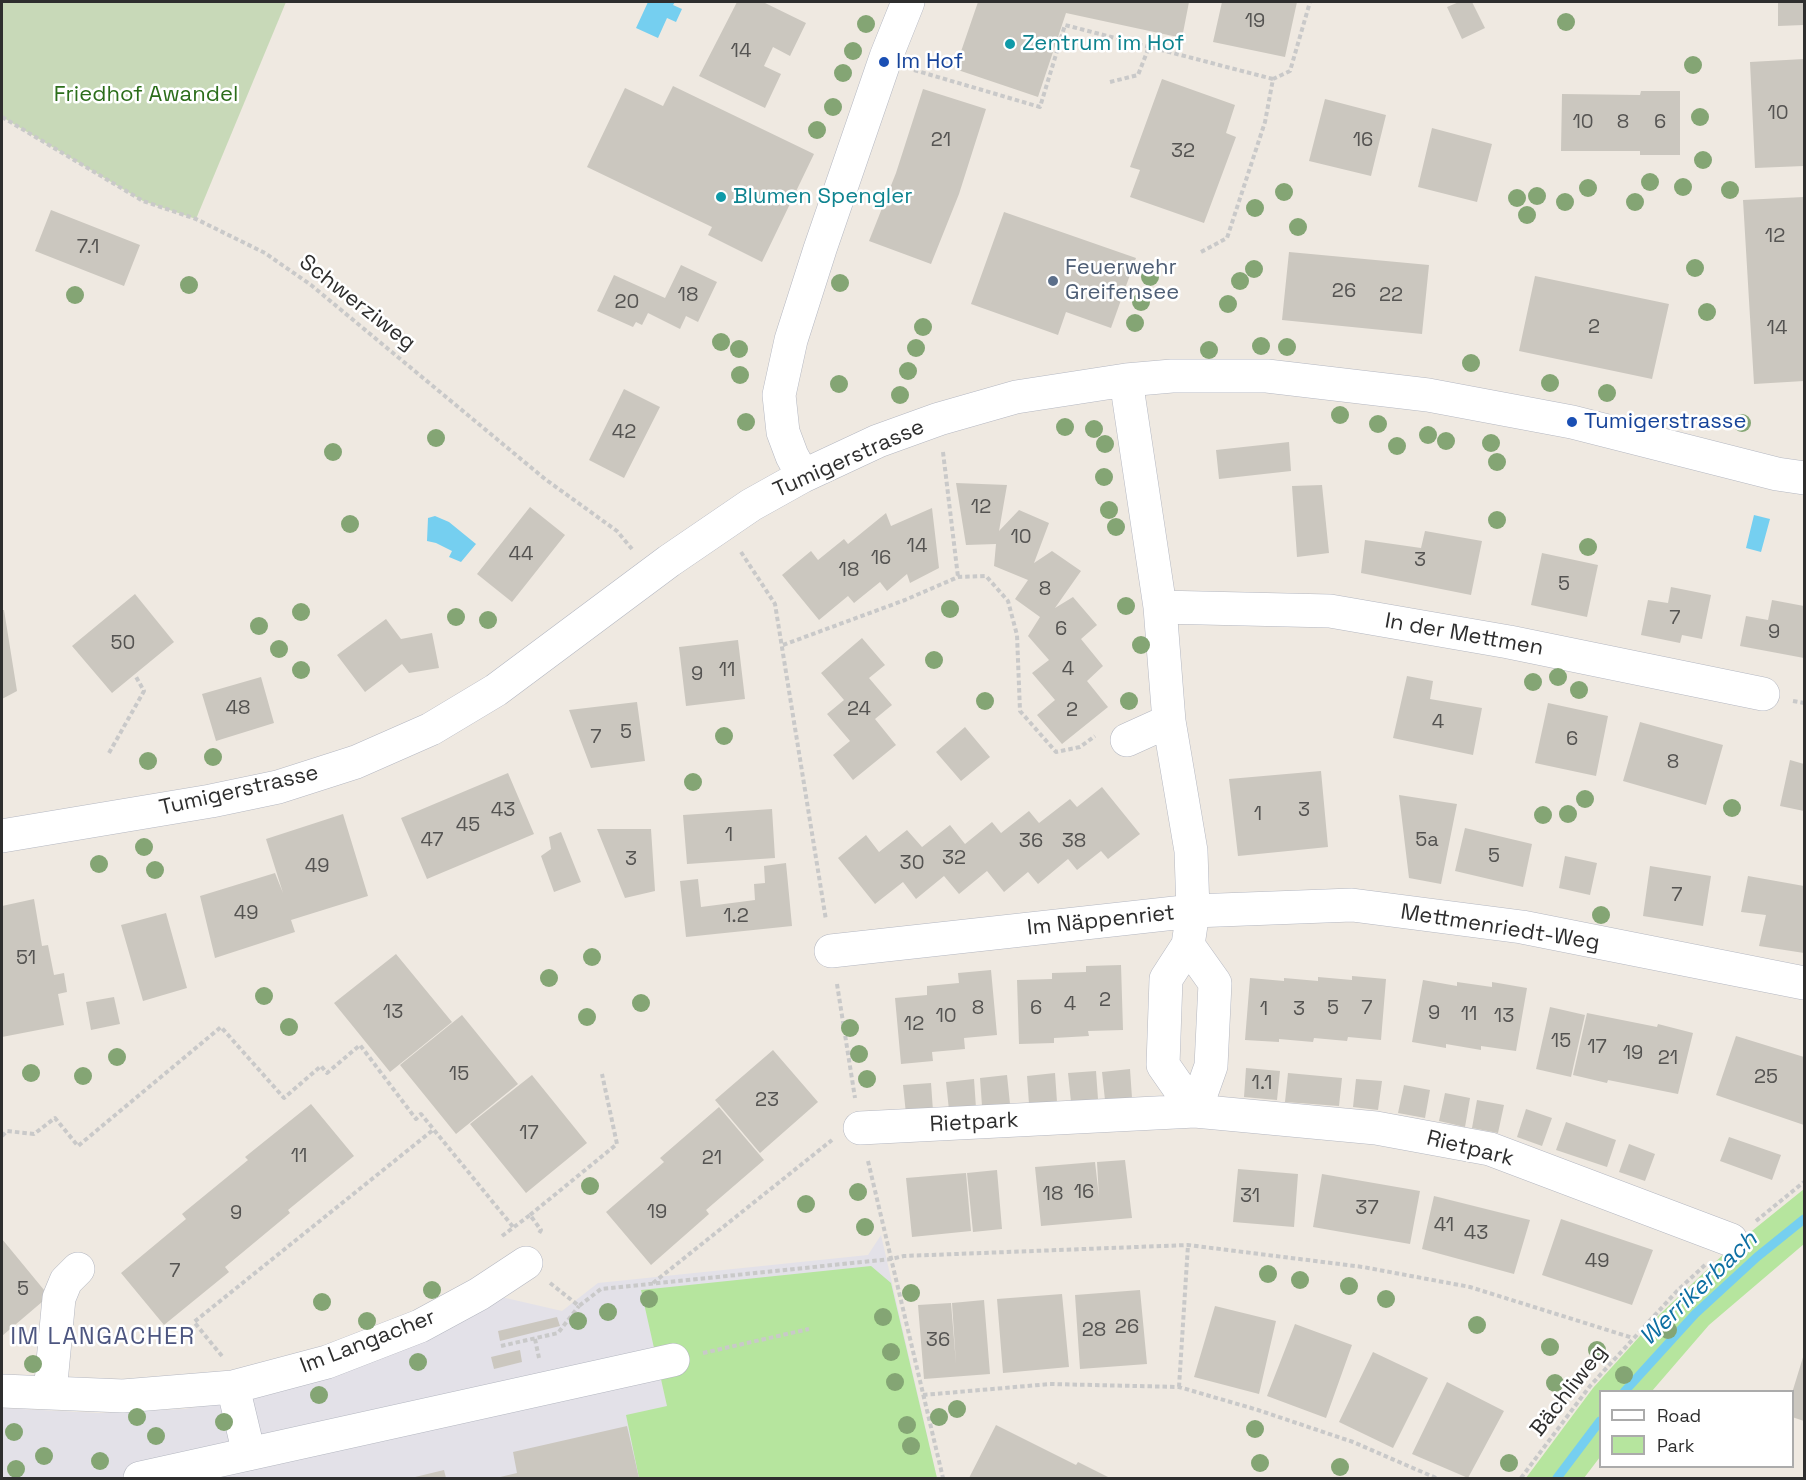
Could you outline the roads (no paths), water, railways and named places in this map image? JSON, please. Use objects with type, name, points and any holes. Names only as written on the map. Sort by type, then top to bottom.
[{"type":"street","points":[[803,476],[783,432],[779,395],[791,340],[884,62],[908,2]]},
{"type":"street","name":"Tumigerstrasse","points":[[2,836],[211,801],[278,786],[356,762],[431,729],[496,690],[651,574],[741,511],[803,476],[878,441],[939,419],[1016,397],[1126,380],[1172,376],[1268,376],[1428,395],[1572,422],[1777,474],[1804,478]]},
{"type":"street","name":"Im Näppenriet","points":[[831,951],[1193,911],[1191,851],[1169,721],[1160,607],[1126,380]]},
{"type":"street","name":"In der Mettmen","points":[[1160,607],[1330,611],[1509,642],[1763,694]]},
{"type":"street","points":[[1113,736],[1169,721]]},
{"type":"street","name":"Mettmenriedt-Weg","points":[[1193,911],[1352,905],[1522,927],[1804,983]]},
{"type":"street","points":[[1193,911],[1188,945],[1166,979],[1163,1065],[1195,1111]]},
{"type":"street","points":[[1188,945],[1215,983],[1211,1066],[1195,1111]]},
{"type":"street","name":"Rietpark","points":[[860,1128],[1195,1111],[1376,1128],[1490,1149],[1731,1240]]},
{"type":"street","name":"Im Langacher","points":[[2,1391],[123,1396],[233,1387],[327,1362],[420,1326],[479,1294],[526,1263]]},
{"type":"street","points":[[50,1393],[59,1298],[67,1273]]},
{"type":"street","points":[[140,1479],[673,1360]]},
{"type":"street","points":[[233,1387],[249,1454]]},
{"type":"water","points":[[648,2],[675,2],[673,5],[682,9],[676,22],[667,18],[658,38],[636,28]]},
{"type":"water","points":[[1754,515],[1770,519],[1761,552],[1746,548]]},
{"type":"water","points":[[435,516],[449,522],[476,544],[461,562],[449,557],[452,551],[427,541],[428,518]]},
{"type":"waterway","name":"Werrikerbach","points":[[1626,1390],[1695,1314],[1757,1257],[1804,1219]]},
{"type":"waterway","name":"Werrikerbach","points":[[1557,1478],[1599,1422]]},
{"type":"place","name":"Zentrum im Hof","points":[[1010,44]]},
{"type":"place","name":"Im Hof","points":[[884,62]]},
{"type":"place","name":"Blumen Spengler","points":[[721,197]]},
{"type":"place","name":"Feuerwehr Greifensee","points":[[1053,281]]},
{"type":"place","name":"Tumigerstrasse","points":[[1572,422]]},
{"type":"district","name":"IM LANGACHER","points":[[103,1337]]},
{"type":"park label","name":"Friedhof Awandel","points":[[146,95]]}]
